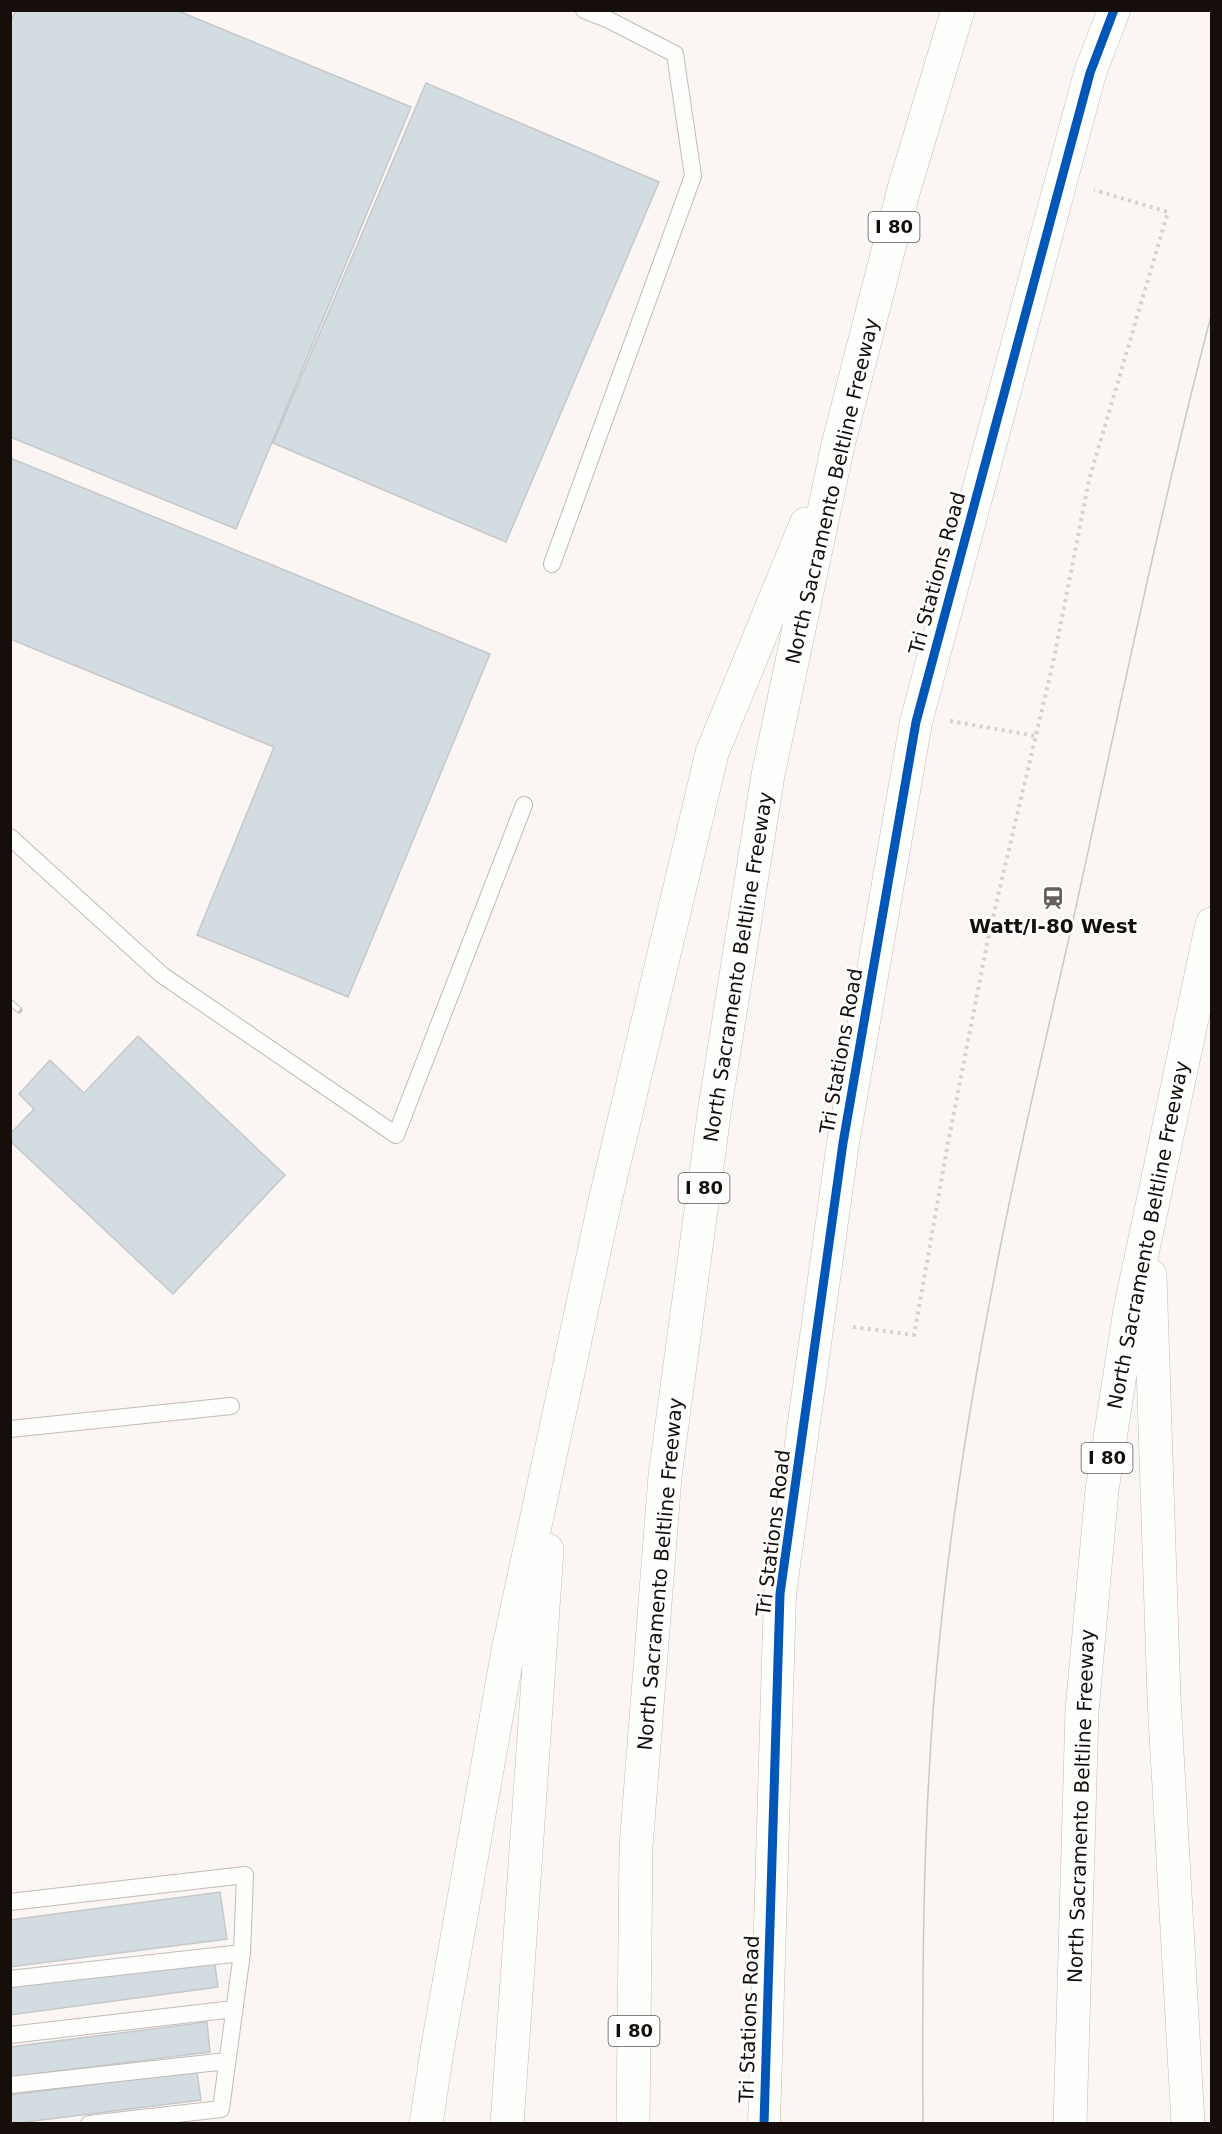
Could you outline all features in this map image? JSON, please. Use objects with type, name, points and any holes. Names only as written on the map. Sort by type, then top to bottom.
[{"type":"highway","name":"North Sacramento Beltline Freeway","points":[[633,2124],[636,1846],[665,1476],[716,1107],[768,775],[838,445],[904,189],[958,10]]},
{"type":"highway","points":[[426,2124],[508,1651],[605,1201],[712,753],[838,445]]},
{"type":"highway","name":"North Sacramento Beltline Freeway","points":[[1070,2124],[1081,1722],[1102,1490],[1130,1310],[1212,924]]},
{"type":"highway","points":[[1151,1207],[1150,1288],[1164,1698],[1188,2124]]},
{"type":"highway","points":[[507,2124],[555,1435]]},
{"type":"street","name":"Tri Stations Road","points":[[764,2124],[780,1594],[843,1143],[917,716],[1090,73],[1114,10]]},
{"type":"lane","points":[[552,564],[693,176],[675,54],[609,15],[584,10]]},
{"type":"lane","points":[[10,837],[162,975],[396,1135],[524,805]]},
{"type":"lane","points":[[10,1429],[231,1406]]},
{"type":"lane","points":[[10,1902],[245,1875],[242,1953],[221,2109],[89,2124]]},
{"type":"lane","points":[[10,1979],[242,1953]]},
{"type":"lane","points":[[10,2035],[234,2009]]},
{"type":"lane","points":[[10,2085],[228,2061]]},
{"type":"path","points":[[818,1323],[914,1335],[950,1132],[987,945],[1053,663],[1089,480],[1168,212],[1062,180]]},
{"type":"path","points":[[917,716],[1036,736]]},
{"type":"building","points":[[16,10],[176,10],[411,107],[236,529],[10,437],[10,23]]},
{"type":"building","points":[[426,83],[659,182],[506,542],[273,443]]},
{"type":"building","points":[[10,458],[490,654],[348,997],[197,935],[274,747],[10,639]]},
{"type":"building","points":[[138,1036],[285,1175],[173,1294],[10,1141],[10,1134],[34,1109],[19,1094],[50,1060],[84,1093]]},
{"type":"building","points":[[220,1892],[227,1939],[10,1967],[10,1920]]},
{"type":"building","points":[[214,1958],[218,1987],[10,2015],[10,1985]]},
{"type":"building","points":[[207,2022],[210,2052],[10,2077],[10,2047]]},
{"type":"building","points":[[197,2071],[201,2100],[10,2124],[10,2095]]},
{"type":"tram line","points":[[923,2124],[924,1936],[930,1749],[953,1522],[969,1419],[1022,1141],[1156,541],[1212,312]]},
{"type":"railway","points":[[10,1002],[19,1010]]},
{"type":"cycle path","points":[[764,2124],[780,1594],[843,1143],[916,722],[1090,73],[1114,10]]},
{"type":"place","name":"Watt/I-80 West","points":[[1053,898]]}]
